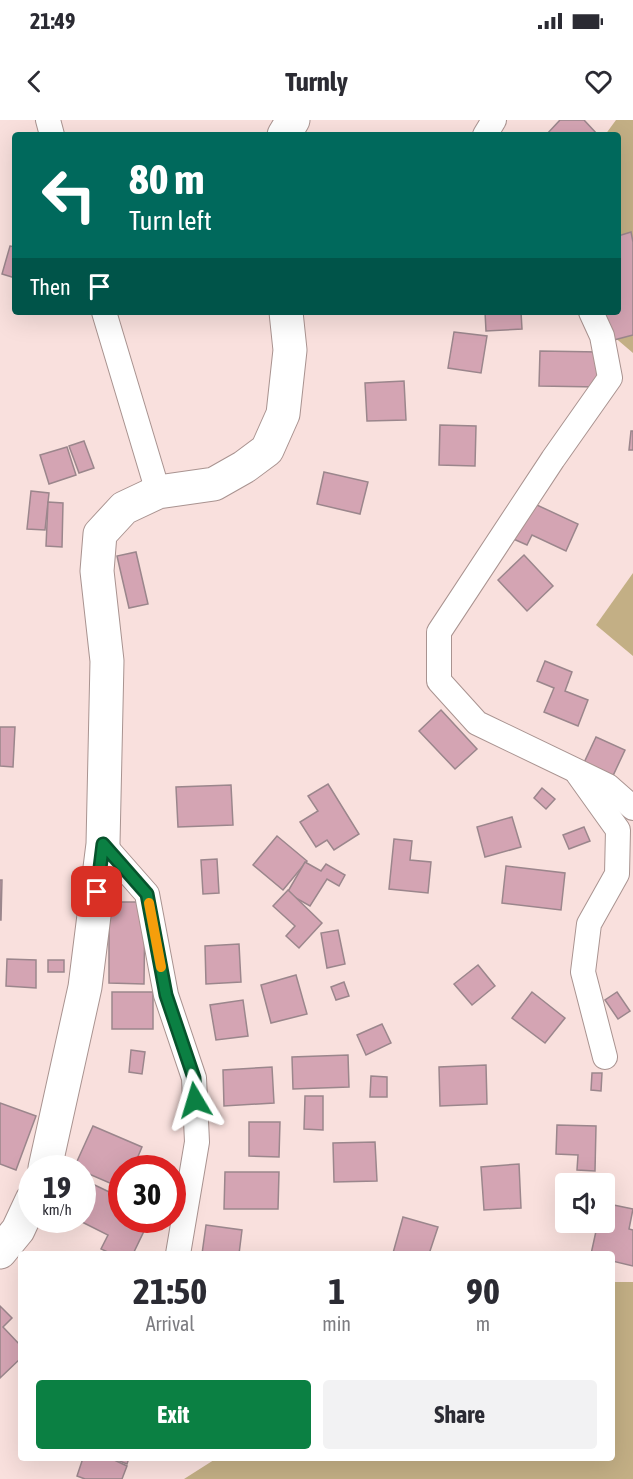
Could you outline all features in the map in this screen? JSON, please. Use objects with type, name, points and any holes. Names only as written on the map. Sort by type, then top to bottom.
[{"type":"main road","points":[[48,1155],[85,987],[103,844],[107,661],[97,571],[100,534],[123,508],[158,492],[214,484],[267,450],[284,414],[290,350],[286,315]]},
{"type":"main road","points":[[0,1252],[18,1230]]},
{"type":"street","points":[[105,315],[158,492]]},
{"type":"street","points":[[592,315],[602,336],[610,378],[553,459],[439,632],[439,681],[477,723],[608,786],[633,808]]},
{"type":"street","points":[[575,770],[618,830],[618,874],[588,924],[584,972],[605,1057]]},
{"type":"street","points":[[103,844],[147,894],[166,995],[194,1078],[197,1142],[179,1251]]},
{"type":"shaded area","points":[[616,120],[633,120],[633,353],[589,315],[621,315],[621,132],[607,132]]},
{"type":"shaded area","points":[[633,573],[633,656],[596,625]]},
{"type":"shaded area","points":[[615,1282],[633,1282],[633,1479],[184,1479],[212,1461],[615,1461]]},
{"type":"building","points":[[560,120],[584,120],[595,132],[549,132]]},
{"type":"building","points":[[631,232],[633,242],[633,335],[610,341],[604,315],[621,315],[621,235]]},
{"type":"building","points":[[10,246],[12,246],[12,277],[2,274]]},
{"type":"building","points":[[485,315],[521,315],[522,329],[486,331]]},
{"type":"building","points":[[454,332],[487,336],[481,373],[448,368]]},
{"type":"building","points":[[540,351],[599,352],[598,387],[539,386]]},
{"type":"building","points":[[404,381],[406,420],[367,421],[365,383]]},
{"type":"building","points":[[440,425],[476,426],[475,466],[439,465]]},
{"type":"building","points":[[631,431],[633,431],[633,450],[629,450]]},
{"type":"building","points":[[84,441],[94,468],[79,473],[69,446]]},
{"type":"building","points":[[67,447],[76,475],[49,484],[40,455]]},
{"type":"building","points":[[324,472],[368,482],[360,514],[317,504]]},
{"type":"building","points":[[31,491],[49,493],[45,530],[27,529]]},
{"type":"building","points":[[526,500],[578,524],[566,551],[532,535],[527,545],[509,537]]},
{"type":"building","points":[[48,502],[63,503],[62,547],[46,546]]},
{"type":"building","points":[[136,552],[148,604],[129,608],[117,556]]},
{"type":"building","points":[[524,555],[553,586],[527,611],[498,580]]},
{"type":"building","points":[[545,661],[572,672],[565,691],[588,700],[578,726],[544,712],[554,688],[537,681]]},
{"type":"building","points":[[441,710],[477,749],[455,769],[419,731]]},
{"type":"building","points":[[0,727],[15,727],[13,767],[0,766]]},
{"type":"building","points":[[596,737],[625,750],[611,780],[582,767]]},
{"type":"building","points":[[328,784],[359,834],[334,850],[327,840],[316,847],[300,822],[318,811],[308,796]]},
{"type":"building","points":[[231,785],[233,825],[178,827],[176,787]]},
{"type":"building","points":[[542,788],[555,799],[546,809],[534,798]]},
{"type":"building","points":[[512,817],[521,847],[485,857],[477,827]]},
{"type":"building","points":[[584,827],[590,841],[569,849],[563,835]]},
{"type":"building","points":[[277,836],[307,861],[283,890],[253,865]]},
{"type":"building","points":[[394,839],[412,841],[410,860],[431,862],[428,893],[389,889]]},
{"type":"building","points":[[217,859],[219,893],[203,894],[201,860]]},
{"type":"building","points":[[305,862],[321,871],[326,864],[345,875],[339,886],[327,879],[310,906],[287,893]]},
{"type":"building","points":[[506,866],[565,873],[561,910],[502,903]]},
{"type":"building","points":[[0,880],[2,880],[1,920],[0,920]]},
{"type":"building","points":[[288,890],[322,923],[299,948],[286,936],[295,926],[273,906]]},
{"type":"building","points":[[109,902],[145,902],[144,984],[109,983]]},
{"type":"building","points":[[338,930],[345,964],[327,968],[321,933]]},
{"type":"building","points":[[239,944],[241,982],[206,984],[205,946]]},
{"type":"building","points":[[7,959],[36,960],[36,988],[6,986]]},
{"type":"building","points":[[48,960],[64,960],[64,972],[48,972]]},
{"type":"building","points":[[478,965],[495,986],[472,1005],[454,984]]},
{"type":"building","points":[[296,975],[307,1014],[271,1023],[261,985]]},
{"type":"building","points":[[344,982],[349,996],[336,1000],[331,987]]},
{"type":"building","points":[[112,992],[153,992],[153,1029],[112,1029]]},
{"type":"building","points":[[532,992],[565,1018],[545,1043],[512,1018]]},
{"type":"building","points":[[617,992],[630,1011],[618,1019],[605,1000]]},
{"type":"building","points":[[243,1000],[248,1036],[216,1040],[210,1005]]},
{"type":"building","points":[[382,1024],[391,1043],[366,1055],[357,1035]]},
{"type":"building","points":[[131,1050],[145,1052],[142,1074],[129,1072]]},
{"type":"building","points":[[348,1055],[349,1087],[293,1089],[292,1057]]},
{"type":"building","points":[[486,1065],[487,1104],[440,1106],[439,1067]]},
{"type":"building","points":[[272,1067],[274,1103],[224,1106],[223,1070]]},
{"type":"building","points":[[592,1073],[602,1073],[601,1091],[591,1090]]},
{"type":"building","points":[[371,1076],[387,1077],[387,1097],[370,1097]]},
{"type":"building","points":[[305,1096],[323,1096],[323,1130],[304,1129]]},
{"type":"building","points":[[0,1103],[36,1116],[22,1155],[18,1155],[16,1170],[0,1164]]},
{"type":"building","points":[[249,1122],[280,1122],[279,1157],[249,1156]]},
{"type":"building","points":[[557,1125],[596,1126],[595,1171],[577,1170],[578,1155],[556,1154]]},
{"type":"building","points":[[93,1126],[142,1147],[139,1155],[108,1155],[108,1182],[96,1177],[96,1155],[80,1155]]},
{"type":"building","points":[[375,1142],[377,1181],[334,1182],[333,1143]]},
{"type":"building","points":[[519,1164],[521,1208],[484,1210],[481,1167]]},
{"type":"building","points":[[225,1172],[279,1172],[278,1209],[224,1209]]},
{"type":"building","points":[[96,1186],[108,1191],[108,1233],[143,1233],[134,1251],[101,1249],[108,1235],[96,1229]]},
{"type":"building","points":[[615,1205],[633,1209],[629,1229],[633,1230],[633,1266],[615,1262],[615,1251],[592,1251],[596,1233],[615,1233]]},
{"type":"building","points":[[403,1217],[438,1227],[430,1251],[394,1251]]},
{"type":"building","points":[[206,1225],[242,1230],[239,1251],[202,1251]]},
{"type":"building","points":[[0,1306],[12,1318],[3,1327],[18,1343],[18,1361],[0,1378]]},
{"type":"building","points":[[82,1461],[116,1461],[127,1466],[122,1479],[85,1479],[77,1476]]},
{"type":"slow traffic","points":[[149,903],[161,967]]},
{"type":"route","points":[[97,892],[103,844],[147,894],[166,995],[194,1078],[195,1100]]}]
